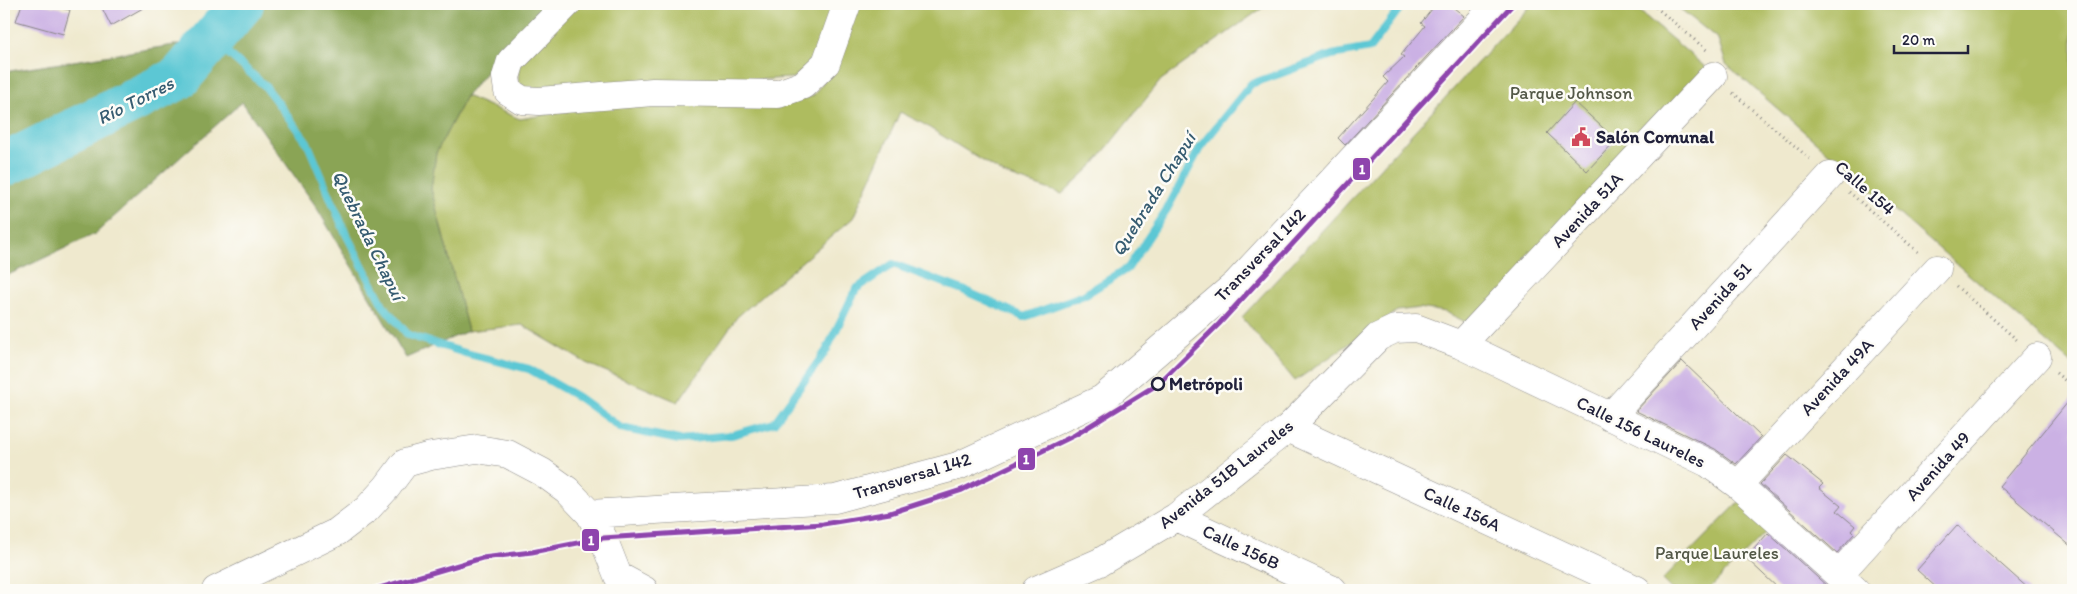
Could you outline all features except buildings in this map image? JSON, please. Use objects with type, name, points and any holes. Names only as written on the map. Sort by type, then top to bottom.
[{"type":"street","points":[[567,4],[511,61],[506,77],[508,91],[522,100],[539,101],[652,92],[778,94],[803,84],[826,63],[847,4]]},
{"type":"street","name":"Transversal 142","points":[[590,514],[835,499],[958,466],[1102,399],[1236,284],[1497,4]]},
{"type":"street","name":"Avenida 51A","points":[[1461,345],[1712,76]]},
{"type":"street","name":"Avenida 51","points":[[1610,417],[1830,176]]},
{"type":"street","name":"Avenida 49A","points":[[1738,485],[1937,269]]},
{"type":"street","name":"Calle 156 Laureles","points":[[1395,329],[1416,328],[1461,345],[1708,463],[1738,485],[1846,582]]},
{"type":"street","name":"Avenida 51B Laureles","points":[[1036,590],[1100,562],[1176,517],[1288,428],[1378,337],[1395,329]]},
{"type":"street","name":"Avenida 49","points":[[1846,582],[2037,357]]},
{"type":"street","name":"Calle 156A","points":[[1288,428],[1637,590]]},
{"type":"street","points":[[216,590],[337,532],[368,508],[405,463],[431,456],[477,449],[508,454],[542,472],[567,490],[590,514],[603,538],[611,583],[644,590]]},
{"type":"street","name":"Calle 156B","points":[[1176,517],[1333,590]]},
{"type":"path","points":[[1652,4],[1709,51],[1712,76]]},
{"type":"path","name":"Calle 154","points":[[1712,76],[2073,387]]},
{"type":"green space","points":[[242,4],[544,4],[466,96],[436,153],[431,189],[468,331],[406,358],[315,205],[242,102],[95,234],[4,277],[4,72],[212,39]]},
{"type":"green space","points":[[575,4],[839,4],[820,58],[793,78],[524,91],[518,80],[519,65]]},
{"type":"green space","points":[[854,4],[1268,4],[1161,80],[1094,164],[1062,194],[1004,174],[920,122],[900,112],[853,218],[737,317],[678,402],[586,363],[522,325],[468,331],[431,189],[436,153],[466,96],[520,119],[629,100],[783,105],[813,96],[834,67]]},
{"type":"green space","name":"Parque Johnson","points":[[1532,4],[1631,4],[1711,72],[1475,327],[1446,312],[1419,308],[1397,311],[1295,381],[1242,317]]},
{"type":"green space","points":[[1674,4],[2073,4],[2073,365],[1726,64],[1718,39]]},
{"type":"green space","name":"Parque Laureles","points":[[1744,497],[1772,526],[1708,590],[1672,590],[1662,580]]},
{"type":"waterway","name":"Río Torres","points":[[4,165],[179,78],[242,4]]},
{"type":"waterway","name":"Quebrada Chapuí","points":[[212,39],[265,86],[307,142],[345,232],[383,305],[408,335],[465,353],[529,369],[578,397],[621,428],[679,440],[732,435],[774,423],[826,351],[856,289],[893,264],[963,290],[1024,317],[1084,295],[1128,268],[1167,209],[1201,146],[1251,84],[1332,55],[1370,48],[1403,4]]},
{"type":"transit line","name":"1","points":[[373,590],[482,558],[532,552],[603,538],[823,524],[890,513],[962,490],[1075,435],[1158,384],[1219,324],[1513,4]]},
{"type":"place","name":"Salón Comunal","points":[[1581,137]]},
{"type":"place","name":"Metrópoli","points":[[1158,384]]}]
